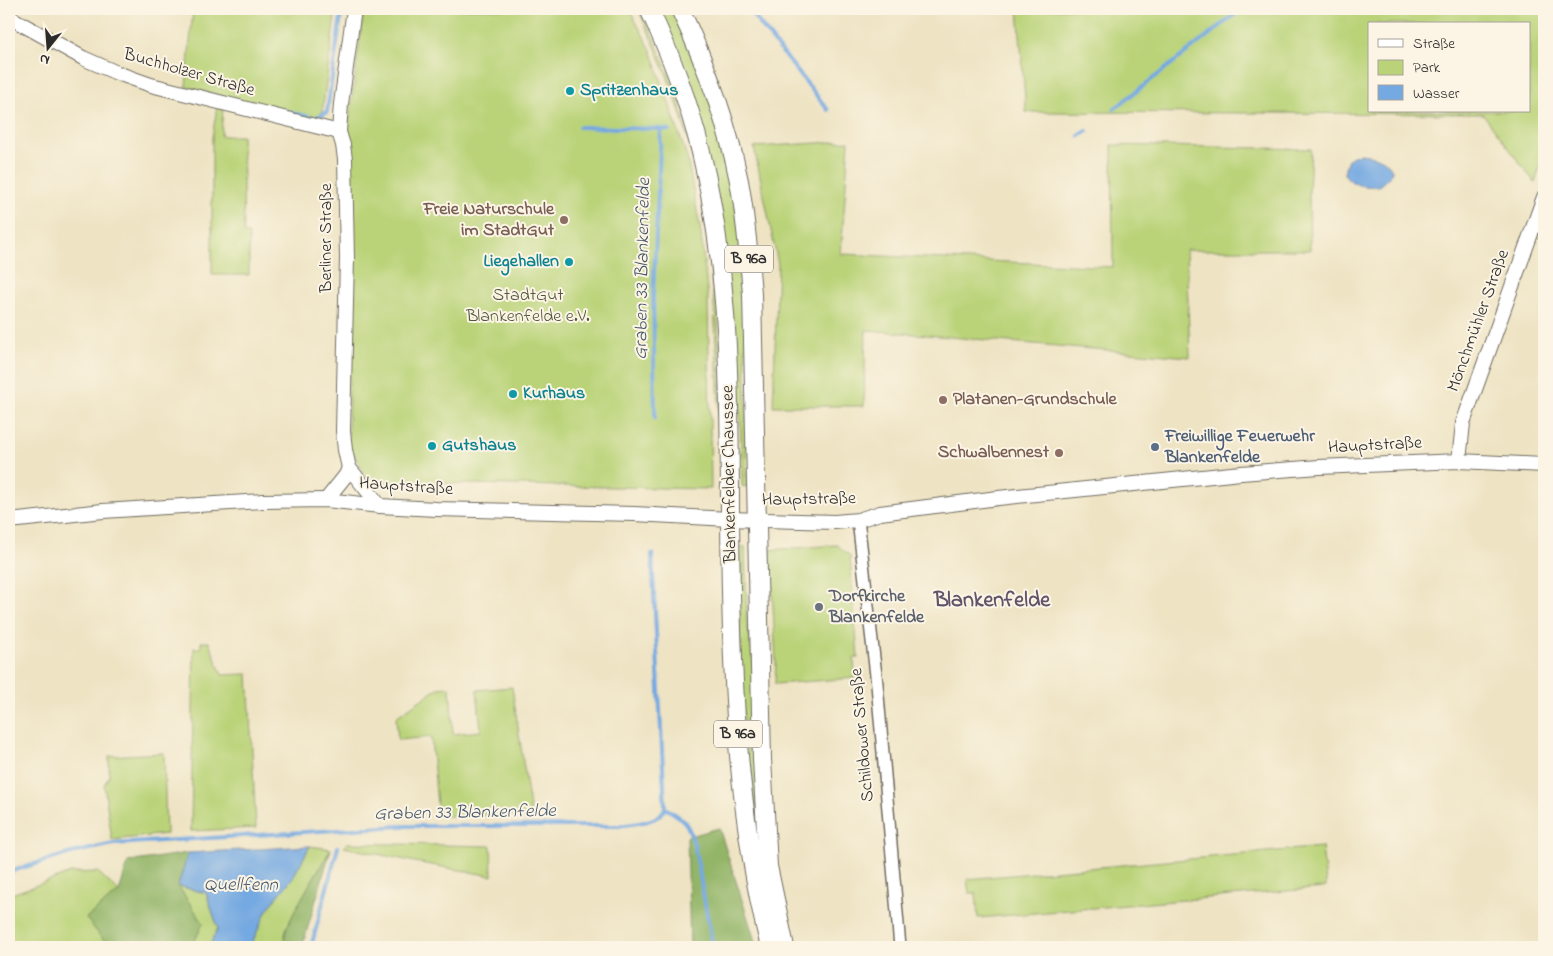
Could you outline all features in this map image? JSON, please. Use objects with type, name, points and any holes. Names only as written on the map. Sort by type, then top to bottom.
[{"type":"main road","name":"Blankenfelder Chaussee","points":[[649,9],[667,48],[683,90],[701,152],[714,216],[723,298],[729,381],[730,519],[739,766],[754,870],[770,947]]},
{"type":"main road","name":"Blankenfelder Chaussee","points":[[680,9],[702,57],[722,115],[739,181],[748,240],[752,294],[765,826],[768,866],[785,947]]},
{"type":"street","name":"Berliner Straße","points":[[354,9],[339,132],[345,158],[347,258],[343,431],[349,468],[380,506]]},
{"type":"street","name":"Buchholzer Straße","points":[[9,17],[83,58],[151,85],[339,132]]},
{"type":"street","name":"Mönchmühler Straße","points":[[1458,461],[1462,423],[1544,197]]},
{"type":"street","name":"Hauptstraße","points":[[9,521],[102,511],[264,501],[326,500],[380,506],[835,522],[858,520],[880,513],[998,498],[1319,467],[1458,461],[1544,465]]},
{"type":"street","points":[[326,500],[346,475],[349,468]]},
{"type":"street","name":"Schildower Straße","points":[[858,520],[877,684],[900,947]]},
{"type":"green space","points":[[193,9],[336,9],[321,121],[186,87]]},
{"type":"green space","name":"StadtGut Blankenfelde e.V.","points":[[364,9],[629,9],[651,50],[687,157],[700,227],[708,298],[711,489],[369,482],[348,444],[351,254],[348,129]]},
{"type":"green space","points":[[638,9],[642,9],[677,94],[703,192],[717,296],[722,418],[719,419],[712,282],[698,180],[674,94]]},
{"type":"green space","points":[[657,9],[673,9],[706,88],[729,173],[740,233],[745,308],[747,487],[742,486],[740,399],[736,377],[726,258]]},
{"type":"green space","points":[[1018,9],[1544,9],[1544,153],[1535,183],[1483,114],[1026,112]]},
{"type":"green space","points":[[217,107],[223,109],[221,136],[242,136],[244,234],[249,234],[249,275],[212,275],[212,138]]},
{"type":"green space","points":[[849,141],[841,254],[1113,267],[1112,145],[1311,149],[1309,193],[1310,250],[1186,250],[1190,357],[866,330],[864,406],[773,406],[778,264],[754,147]]},
{"type":"green space","points":[[837,545],[850,556],[858,658],[854,658],[855,678],[775,684],[776,663],[770,550]]},
{"type":"green space","points":[[745,547],[747,622],[753,659],[759,831],[758,857],[741,693],[739,548]]},
{"type":"green space","points":[[201,642],[209,642],[222,675],[248,674],[256,828],[191,831],[194,648],[201,648]]},
{"type":"green space","points":[[450,687],[453,734],[481,731],[477,690],[512,687],[531,815],[438,816],[431,737],[398,740],[396,717],[438,688]]},
{"type":"green space","points":[[164,753],[166,834],[112,840],[104,785],[109,776],[109,756]]},
{"type":"green space","points":[[719,828],[757,947],[690,947],[687,837]]},
{"type":"green space","points":[[347,843],[491,846],[492,876],[344,847]]},
{"type":"green space","points":[[310,846],[331,849],[293,915],[287,928],[283,945],[281,947],[250,947],[267,910],[293,877]]},
{"type":"green space","points":[[1322,847],[1326,887],[1322,888],[978,918],[976,893],[969,893],[967,879]]},
{"type":"green space","points":[[331,849],[302,947],[281,947],[293,915]]},
{"type":"green space","points":[[188,853],[178,886],[203,923],[192,947],[109,947],[86,918],[119,892],[128,862]]},
{"type":"green space","points":[[98,872],[119,892],[86,918],[109,947],[9,947],[9,895],[71,873]]},
{"type":"green space","points":[[178,886],[206,893],[218,928],[209,947],[192,947],[203,923]]},
{"type":"water","points":[[1361,154],[1383,160],[1392,170],[1391,175],[1379,186],[1356,184],[1344,174],[1348,160],[1353,156]]},
{"type":"water","name":"Quellfenn","points":[[310,846],[293,877],[267,910],[250,947],[209,947],[218,928],[206,893],[178,886],[188,853]]},
{"type":"waterway","points":[[284,111],[315,118],[327,112],[342,9]]},
{"type":"waterway","points":[[748,9],[828,110]]},
{"type":"waterway","points":[[1114,109],[1242,9]]},
{"type":"waterway","points":[[579,127],[661,129]]},
{"type":"waterway","name":"Graben 33 Blankenfelde","points":[[655,418],[653,296],[661,129],[669,130]]},
{"type":"waterway","points":[[1079,136],[1087,131]]},
{"type":"waterway","name":"Graben 33 Blankenfelde","points":[[9,872],[71,853],[114,844],[401,826],[619,826],[651,820],[662,813],[665,808],[652,554]]},
{"type":"waterway","points":[[665,808],[685,822],[692,837],[713,947]]},
{"type":"waterway","points":[[311,947],[338,847]]},
{"type":"place","name":"Spritzenhaus","points":[[570,91]]},
{"type":"place","name":"Freie Naturschule im StadtGut","points":[[564,220]]},
{"type":"place","name":"Liegehallen","points":[[569,262]]},
{"type":"place","name":"Kurhaus","points":[[513,394]]},
{"type":"place","name":"Platanen-Grundschule","points":[[943,400]]},
{"type":"place","name":"Gutshaus","points":[[432,446]]},
{"type":"place","name":"Freiwillige Feuerwehr Blankenfelde","points":[[1155,447]]},
{"type":"place","name":"Schwalbennest","points":[[1059,453]]},
{"type":"place","name":"Dorfkirche Blankenfelde","points":[[819,607]]},
{"type":"district","name":"Blankenfelde","points":[[992,601]]}]
